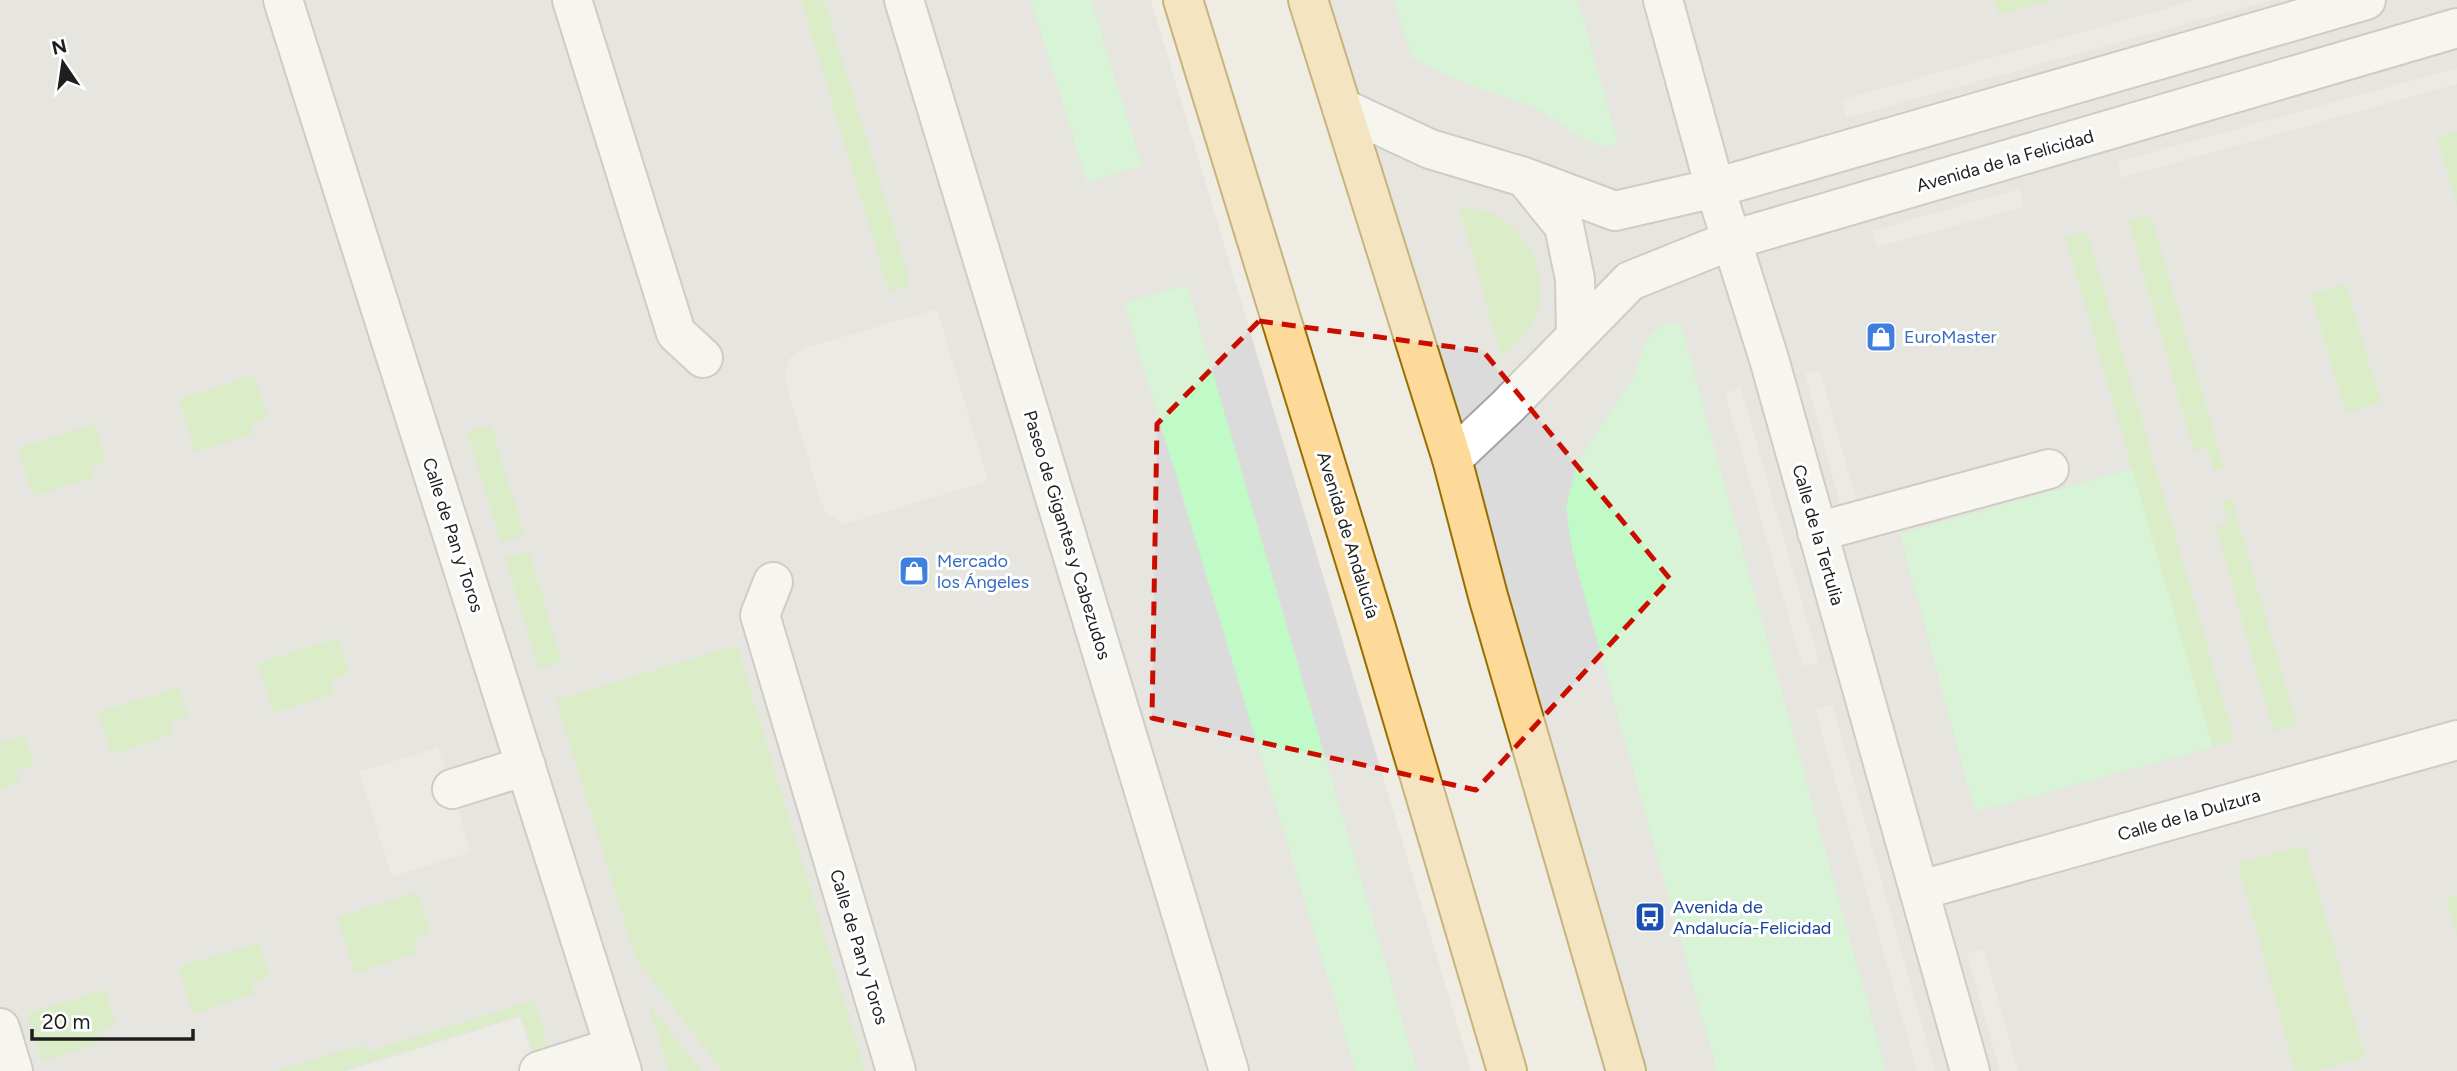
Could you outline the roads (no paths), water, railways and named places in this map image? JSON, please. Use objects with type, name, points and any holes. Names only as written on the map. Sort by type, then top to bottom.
[{"type":"main road","name":"Avenida de Andalucía","points":[[1183,0],[1373,616],[1507,1071]]},
{"type":"main road","points":[[1308,0],[1451,459],[1626,1071]]},
{"type":"street","name":"Calle de Pan y Toros","points":[[283,0],[618,1059]]},
{"type":"street","points":[[572,0],[676,333],[703,358]]},
{"type":"street","name":"Paseo de Gigantes y Cabezudos","points":[[904,0],[1229,1071]]},
{"type":"street","name":"Calle de la Tertulia","points":[[1663,0],[1715,188],[1769,359],[1970,1071]]},
{"type":"street","points":[[1342,108],[1430,149],[1524,177],[1615,211],[1715,188],[2366,0]]},
{"type":"street","name":"Avenida de la Felicidad","points":[[1451,459],[1508,406],[1630,281],[1732,240],[2457,28]]},
{"type":"street","points":[[1524,177],[1564,226],[1575,279],[1576,335]]},
{"type":"street","points":[[1817,532],[2049,469]]},
{"type":"street","name":"Calle de Pan y Toros","points":[[773,582],[760,615],[896,1071]]},
{"type":"street","name":"Calle de la Dulzura","points":[[1921,890],[2457,740]]},
{"type":"street","points":[[452,789],[526,766]]},
{"type":"street","points":[[0,1028],[13,1071]]},
{"type":"street","points":[[539,1071],[618,1059]]},
{"type":"place","name":"EuroMaster","points":[[1881,337]]},
{"type":"place","name":"Mercado los Ángeles","points":[[914,571]]},
{"type":"place","name":"Avenida de Andalucía-Felicidad","points":[[1650,917]]}]
